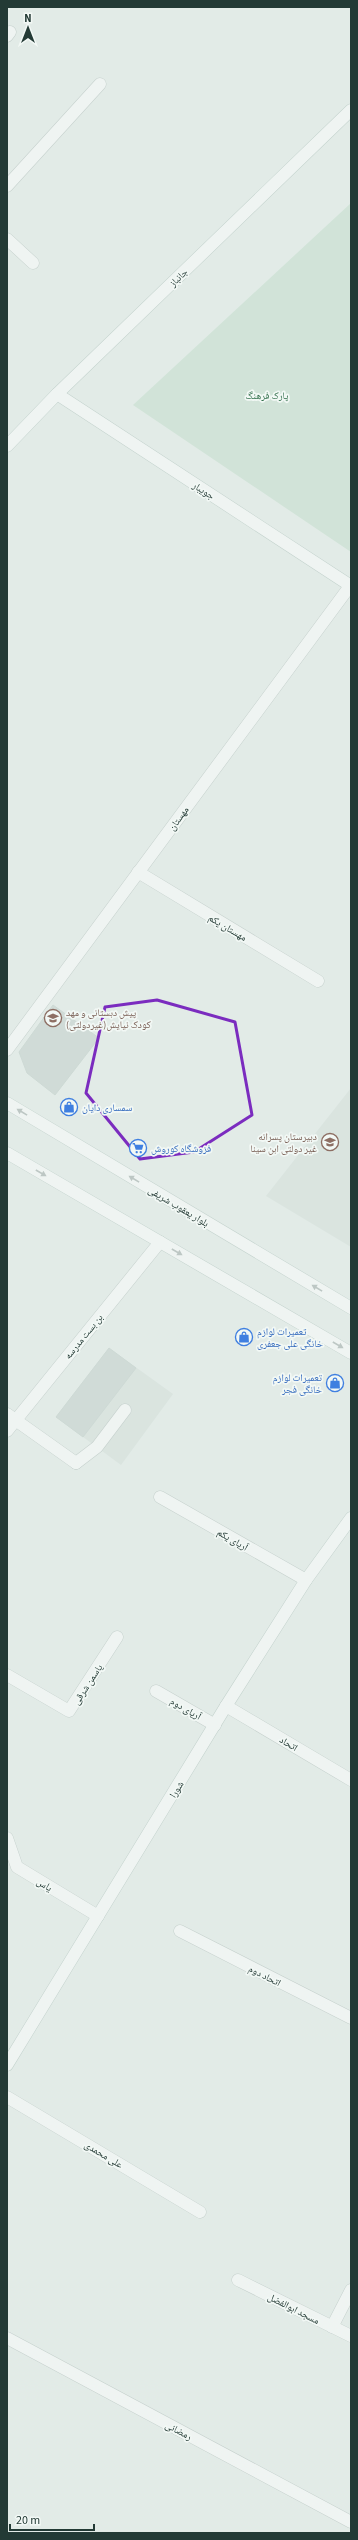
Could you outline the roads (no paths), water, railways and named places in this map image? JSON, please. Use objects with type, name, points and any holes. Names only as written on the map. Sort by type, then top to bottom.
[{"type":"street","points":[[7,186],[100,84]]},
{"type":"street","name":"جانباز","points":[[7,446],[57,394],[351,110]]},
{"type":"street","points":[[7,238],[33,262]]},
{"type":"street","name":"جویبار","points":[[57,394],[350,586]]},
{"type":"street","name":"مهستان","points":[[7,1050],[350,586]]},
{"type":"street","name":"مهستان یکم","points":[[138,872],[318,981]]},
{"type":"street","name":"بلوار یعقوب شریفی","points":[[7,1103],[351,1308]]},
{"type":"street","points":[[7,1153],[351,1353]]},
{"type":"street","name":"بن بست مدرسه","points":[[7,1431],[11,1417],[160,1242]]},
{"type":"street","points":[[11,1417],[76,1463],[97,1447],[125,1410]]},
{"type":"street","name":"آریای یکم","points":[[160,1497],[306,1580]]},
{"type":"street","name":"شورا","points":[[7,2065],[226,1706],[306,1580],[351,1518]]},
{"type":"street","name":"یاسمن شرقی","points":[[7,1675],[70,1711],[117,1637]]},
{"type":"street","name":"آریای دوم","points":[[156,1691],[215,1725]]},
{"type":"street","name":"اتحاد","points":[[226,1706],[351,1780]]},
{"type":"street","name":"یاس","points":[[8,1838],[17,1867],[98,1916]]},
{"type":"street","name":"اتحاد دوم","points":[[180,1931],[351,2018]]},
{"type":"street","name":"علی محمدی","points":[[7,2097],[200,2212]]},
{"type":"street","name":"مسجد ابوالفضل","points":[[238,2280],[351,2336]]},
{"type":"street","points":[[332,2327],[351,2290]]},
{"type":"street","name":"رمضانی","points":[[7,2338],[351,2522]]},
{"type":"place","name":"پیش دبستانی و مهد کودک نیایش(غیردولتی)","points":[[53,1018]]},
{"type":"place","name":"سمساری دایان","points":[[69,1107]]},
{"type":"place","name":"دبیرستان پسرانه غیر دولتی ابن سینا","points":[[330,1142]]},
{"type":"place","name":"فزوشگاه کوروش","points":[[138,1148]]},
{"type":"place","name":"تعمیرات لوازم خانگی علی جعفری","points":[[244,1337]]},
{"type":"place","name":"تعمیرات لوازم خانگی فجر","points":[[335,1383]]},
{"type":"park label","name":"پارک فرهنگ","points":[[267,395]]}]
